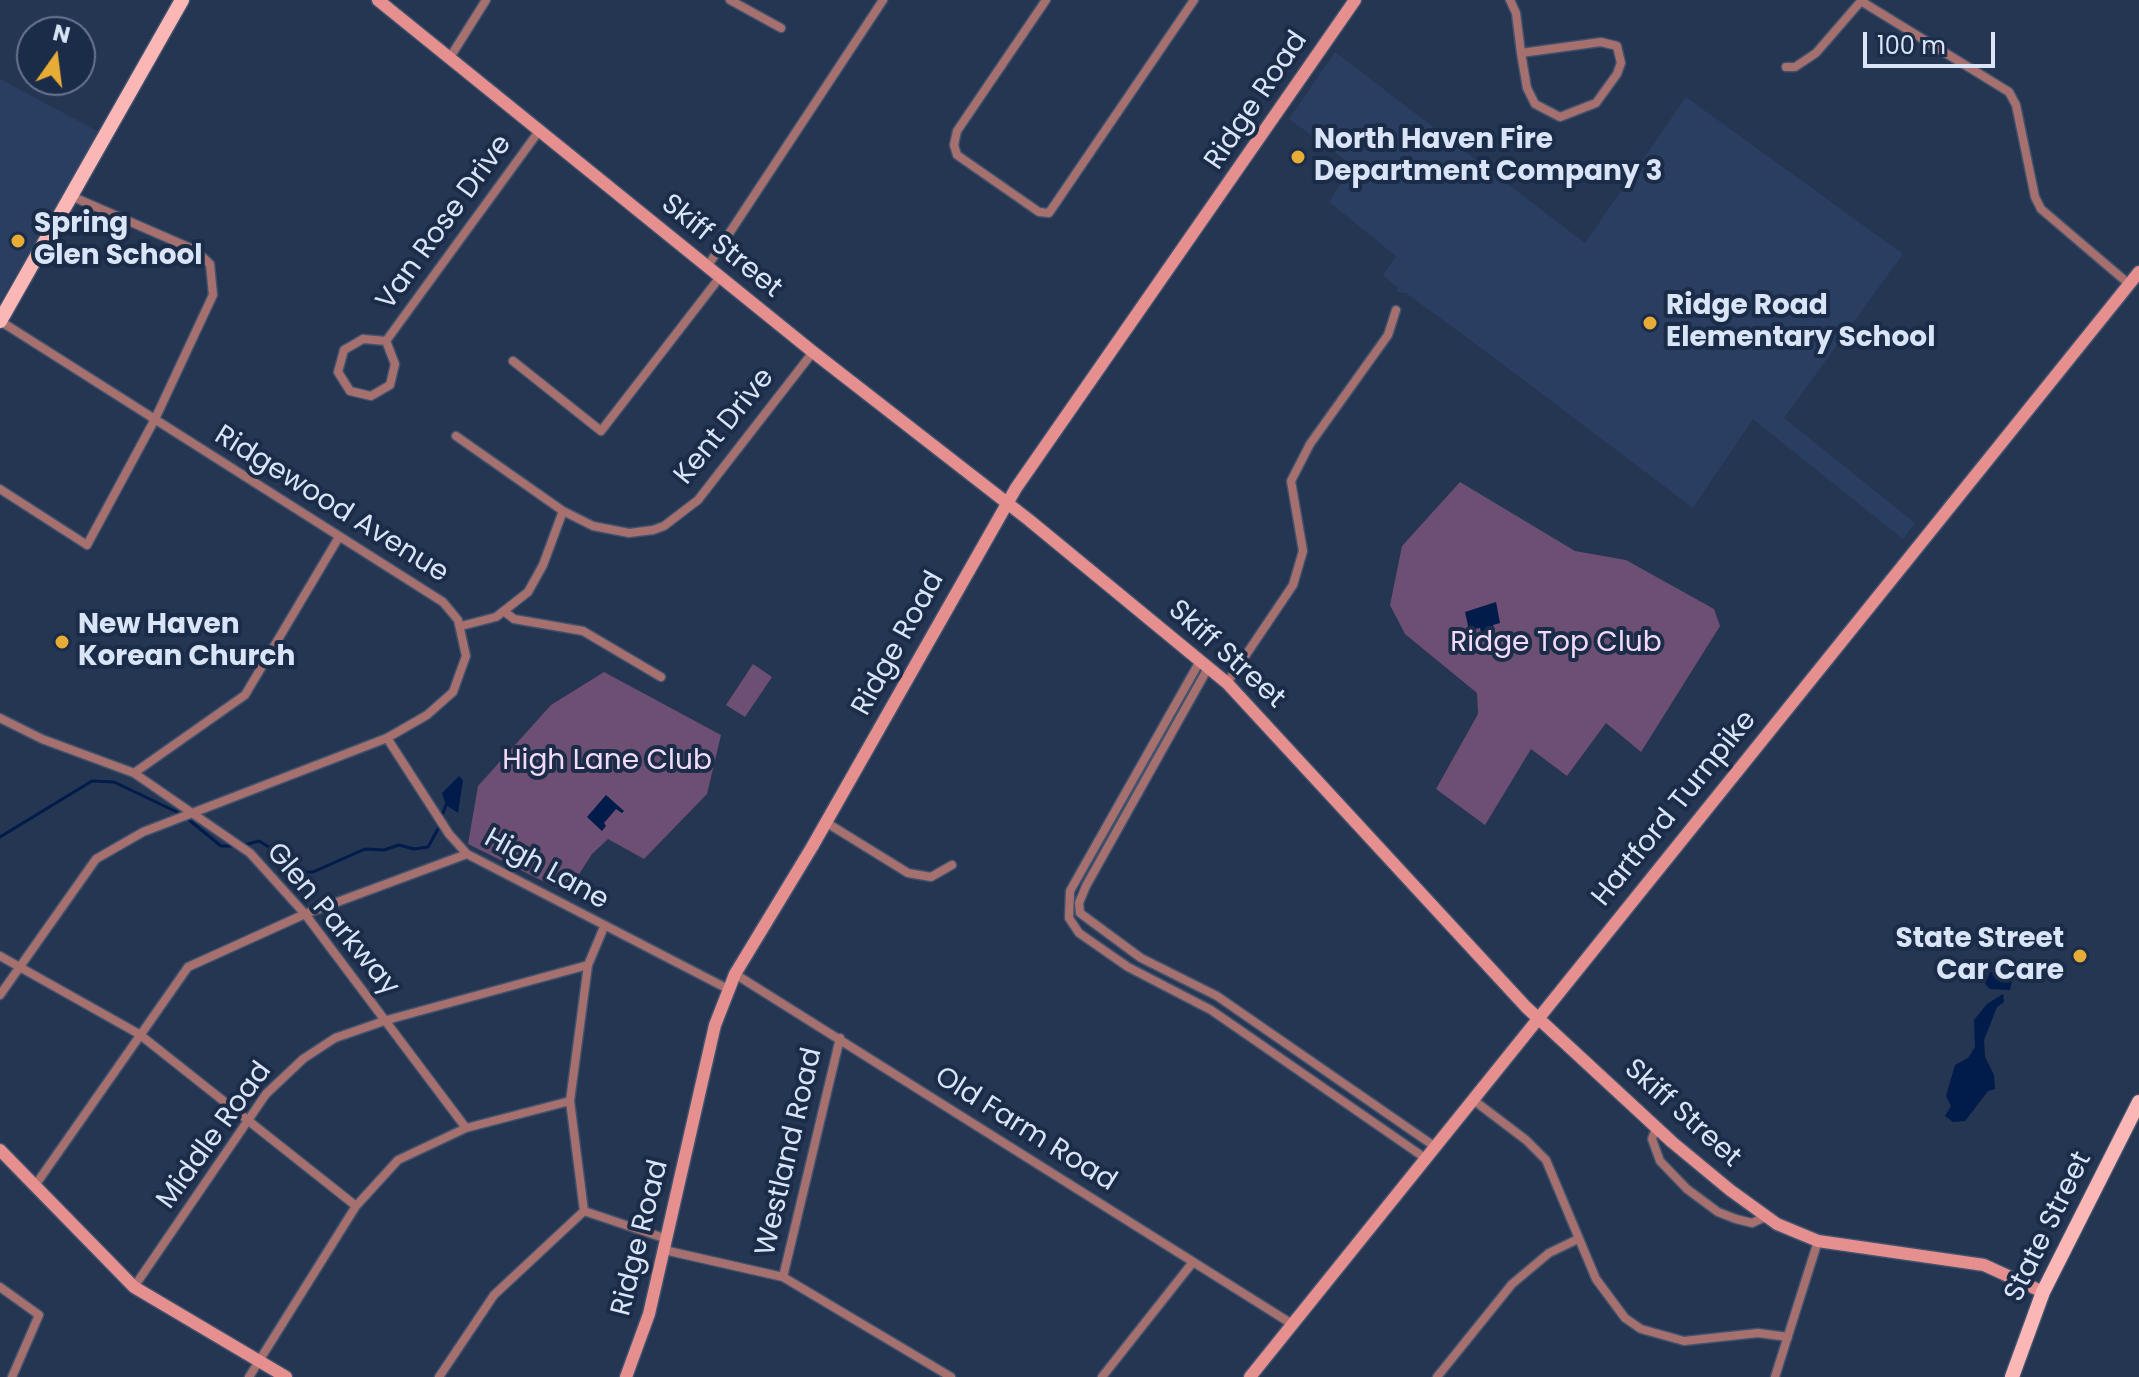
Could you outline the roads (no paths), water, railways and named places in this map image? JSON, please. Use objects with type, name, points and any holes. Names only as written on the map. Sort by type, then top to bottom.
[{"type":"main road","points":[[0,321],[182,0]]},
{"type":"main road","name":"Skiff Street","points":[[378,0],[1227,683],[1539,1019],[1656,1128],[1765,1217],[1818,1241],[1984,1265],[2043,1292]]},
{"type":"main road","name":"Ridge Road","points":[[626,1377],[649,1314],[713,1037],[735,974],[827,823],[1007,503],[1355,0]]},
{"type":"main road","name":"Hartford Turnpike","points":[[1250,1377],[2139,272]]},
{"type":"main road","name":"State Street","points":[[2012,1377],[2043,1292],[2139,1102]]},
{"type":"main road","points":[[0,1150],[134,1287],[286,1377]]},
{"type":"street","points":[[449,59],[486,0]]},
{"type":"street","points":[[730,0],[781,28]]},
{"type":"street","points":[[707,267],[883,0]]},
{"type":"street","points":[[1046,0],[957,131],[954,145],[957,155],[1039,212],[1049,213],[1194,0]]},
{"type":"street","points":[[1510,0],[1516,13],[1521,53],[1530,96],[1542,110],[1560,117],[1596,103],[1612,82],[1621,63],[1617,46],[1605,42],[1521,53]]},
{"type":"street","points":[[1786,67],[1795,67],[1816,53],[1862,0],[2009,92],[2016,105],[2035,197],[2041,209],[2129,284]]},
{"type":"street","name":"Van Rose Drive","points":[[386,341],[539,131]]},
{"type":"street","points":[[0,489],[87,545],[210,308],[214,283],[210,264],[186,244],[71,196]]},
{"type":"street","points":[[513,361],[601,431],[720,277]]},
{"type":"street","points":[[1227,683],[1293,585],[1303,551],[1291,481],[1310,444],[1388,335],[1396,310]]},
{"type":"street","name":"Ridgewood Avenue","points":[[0,321],[443,602],[461,626]]},
{"type":"street","name":"Van Rose Drive","points":[[363,339],[386,341],[395,364],[390,385],[371,396],[350,391],[338,372],[344,350],[363,339]]},
{"type":"street","name":"Kent Drive","points":[[456,436],[563,511],[593,526],[629,533],[664,526],[698,500],[813,352]]},
{"type":"street","points":[[0,995],[96,859],[143,832],[387,738],[427,715],[453,692],[466,656],[461,626],[505,612],[537,579],[563,511]]},
{"type":"street","points":[[134,773],[245,695],[339,537]]},
{"type":"street","points":[[505,612],[514,619],[583,631],[661,677]]},
{"type":"street","points":[[1204,664],[1070,891],[1069,918],[1079,933],[1128,967],[1197,1002],[1425,1158]]},
{"type":"street","points":[[1204,664],[1136,798],[1086,886],[1079,903],[1080,913],[1141,958],[1206,989],[1434,1146]]},
{"type":"street","name":"Glen Parkway","points":[[0,718],[42,739],[134,773],[250,853],[305,914],[466,1128]]},
{"type":"street","name":"High Lane","points":[[387,738],[449,834],[467,854],[728,989]]},
{"type":"street","points":[[1126,792],[1136,798]]},
{"type":"street","points":[[827,823],[908,873],[931,877],[952,865]]},
{"type":"street","points":[[33,1187],[188,967],[305,914],[467,854]]},
{"type":"street","points":[[1069,918],[1080,913]]},
{"type":"street","points":[[584,1211],[570,1101],[588,965],[604,927]]},
{"type":"street","points":[[0,956],[139,1034],[356,1206]]},
{"type":"street","name":"Middle Road","points":[[134,1287],[266,1094],[303,1059],[335,1038],[387,1020],[588,965]]},
{"type":"street","name":"Old Farm Road","points":[[735,974],[1292,1324]]},
{"type":"street","points":[[1197,1002],[1206,989]]},
{"type":"street","points":[[1242,1033],[1251,1019]]},
{"type":"street","name":"Westland Road","points":[[783,1277],[840,1038]]},
{"type":"street","points":[[1472,1099],[1526,1140],[1546,1160],[1603,1291],[1625,1318],[1641,1329],[1684,1341],[1758,1333],[1788,1337]]},
{"type":"street","points":[[249,1377],[356,1206],[398,1160],[466,1128],[570,1101]]},
{"type":"street","points":[[1656,1128],[1652,1139],[1660,1161],[1705,1203],[1736,1219],[1752,1223],[1765,1217]]},
{"type":"street","points":[[584,1211],[665,1244],[783,1277],[951,1377]]},
{"type":"street","points":[[439,1377],[494,1295],[584,1211]]},
{"type":"street","points":[[1437,1377],[1512,1284],[1549,1253],[1578,1239]]},
{"type":"street","points":[[1775,1377],[1818,1241]]},
{"type":"street","points":[[1102,1377],[1193,1262]]},
{"type":"street","points":[[0,1287],[39,1315],[12,1377]]},
{"type":"waterway","points":[[0,837],[92,781],[114,782],[179,813]]},
{"type":"waterway","points":[[443,813],[446,805]]},
{"type":"waterway","points":[[189,820],[221,846],[234,846]]},
{"type":"waterway","points":[[241,846],[259,841],[290,860],[302,872],[313,872],[365,849],[384,850],[399,845],[414,849],[428,847],[438,829]]},
{"type":"place","name":"North Haven Fire Department Company 3","points":[[1298,157]]},
{"type":"place","name":"Spring Glen School","points":[[18,241]]},
{"type":"place","name":"Ridge Road Elementary School","points":[[1650,323]]},
{"type":"place","name":"New Haven Korean Church","points":[[62,642]]},
{"type":"place","name":"State Street Car Care","points":[[2080,956]]},
{"type":"park label","name":"Ridge Top Club","points":[[1556,644]]},
{"type":"park label","name":"High Lane Club","points":[[607,762]]}]
